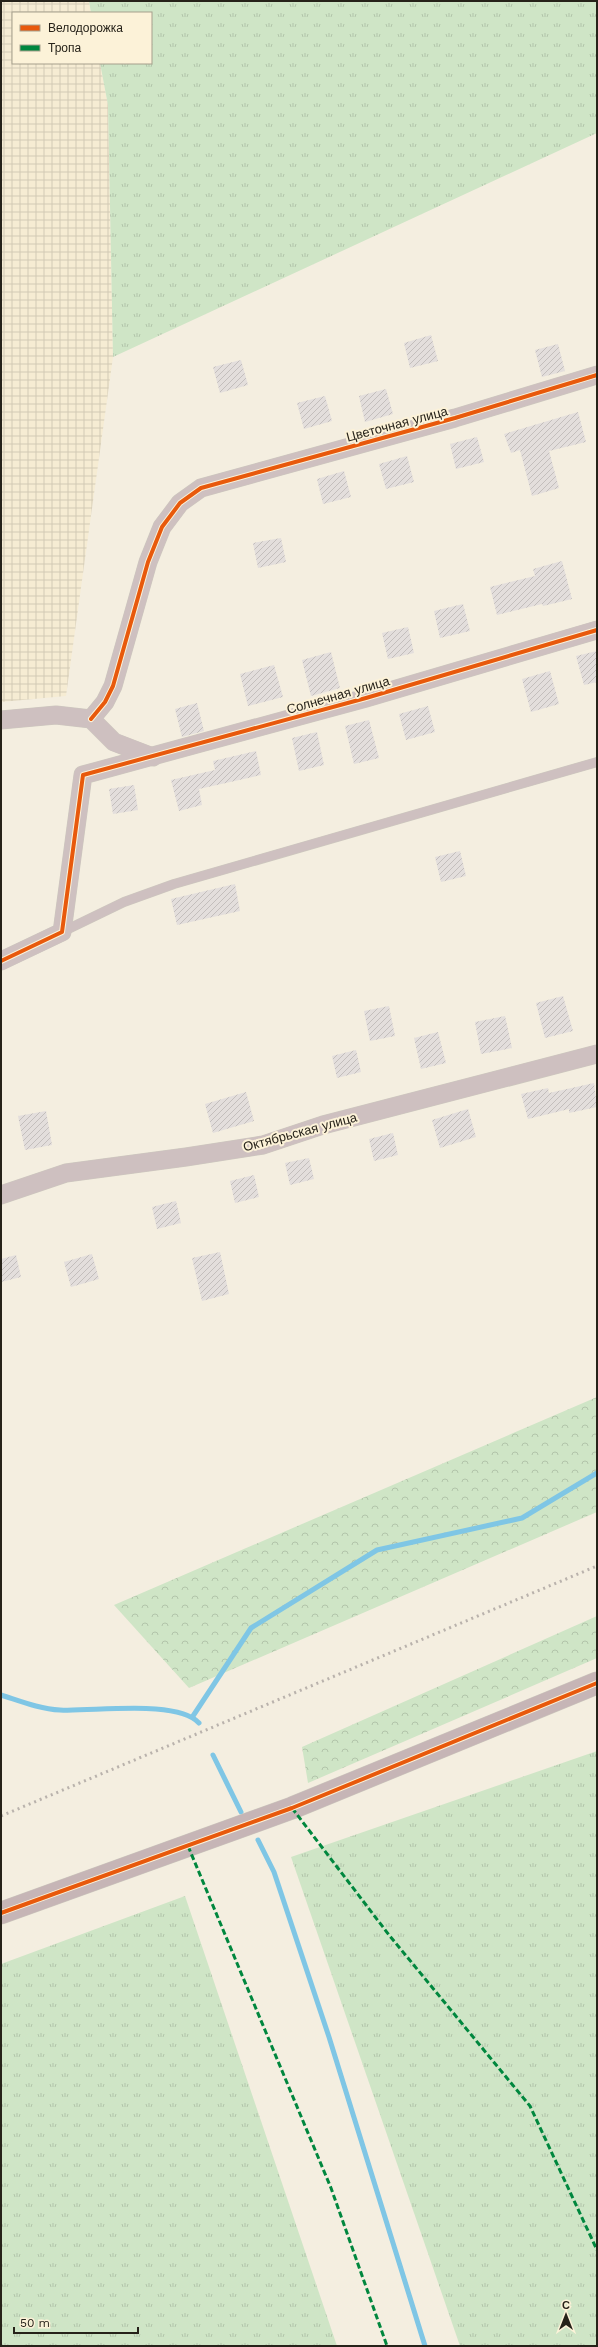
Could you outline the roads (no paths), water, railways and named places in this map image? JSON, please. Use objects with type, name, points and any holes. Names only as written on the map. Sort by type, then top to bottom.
[{"type":"street","name":"Цветочная улица","points":[[91,719],[105,702],[113,686],[148,562],[162,527],[180,503],[201,488],[455,418],[597,374]]},
{"type":"street","name":"Солнечная улица","points":[[62,932],[83,775],[153,757],[597,630]]},
{"type":"street","points":[[1,720],[56,715],[91,719],[114,742],[153,757]]},
{"type":"street","points":[[1,962],[62,932]]},
{"type":"street","name":"Октябрьская улица","points":[[1,1195],[66,1173],[186,1158],[263,1144],[323,1125],[597,1054]]},
{"type":"street","points":[[1,1913],[292,1808],[597,1683]]},
{"type":"lane","points":[[62,932],[124,902],[174,884],[597,762]]},
{"type":"waterway","points":[[193,1716],[251,1628],[377,1550],[522,1518],[597,1473]]},
{"type":"waterway","points":[[1,1695],[45,1708],[60,1710],[134,1708],[173,1711],[188,1716],[199,1723]]},
{"type":"waterway","points":[[213,1755],[241,1812]]},
{"type":"waterway","points":[[258,1840],[274,1872],[329,2037],[425,2346]]},
{"type":"railway","points":[[1,1816],[597,1566]]}]
